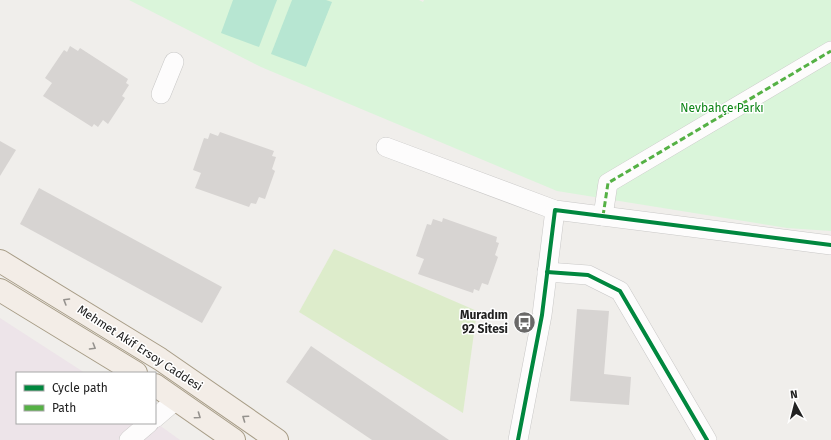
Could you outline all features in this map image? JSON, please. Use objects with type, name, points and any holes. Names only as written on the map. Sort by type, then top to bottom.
[{"type":"main road","name":"Mehmet Akif Ersoy Caddesi","points":[[0,261],[160,359],[277,440]]},
{"type":"main road","name":"Mehmet Akif Ersoy Caddesi","points":[[0,290],[134,372]]},
{"type":"main road","name":"Mehmet Akif Ersoy Caddesi","points":[[156,386],[234,440]]},
{"type":"street","points":[[603,216],[608,183],[831,51]]},
{"type":"street","points":[[161,94],[174,62]]},
{"type":"street","points":[[386,147],[555,210],[831,245]]},
{"type":"street","points":[[518,440],[542,315],[555,210]]},
{"type":"street","points":[[547,272],[588,275],[620,291],[707,440]]},
{"type":"street","points":[[156,417],[176,400]]},
{"type":"street","points":[[129,440],[149,424]]},
{"type":"shaded area","points":[[0,318],[83,372],[16,372],[16,424],[156,424],[156,423],[180,440],[0,440]]},
{"type":"green space","name":"Nevbahçe Parkı","points":[[129,0],[419,0],[423,2],[424,0],[831,0],[831,231],[787,228],[557,191],[261,67]]},
{"type":"green space","points":[[233,0],[277,0],[259,47],[221,33]]},
{"type":"green space","points":[[292,0],[326,0],[332,2],[306,67],[271,54]]},
{"type":"green space","points":[[334,249],[477,311],[463,413],[299,312]]},
{"type":"building","points":[[70,46],[78,51],[80,48],[128,79],[126,83],[129,85],[122,96],[125,98],[108,124],[103,120],[98,127],[94,124],[92,127],[43,96],[52,83],[45,78],[64,50],[67,52]]},
{"type":"building","points":[[220,132],[274,151],[272,156],[276,157],[272,169],[275,171],[265,199],[259,197],[256,204],[251,203],[249,207],[195,188],[201,173],[193,170],[204,138],[208,139],[210,133],[218,136]]},
{"type":"building","points":[[0,141],[16,150],[0,176]]},
{"type":"building","points":[[39,188],[222,287],[202,323],[20,224]]},
{"type":"building","points":[[443,218],[497,237],[496,242],[499,243],[495,255],[498,257],[488,285],[482,283],[479,291],[474,289],[473,293],[418,274],[424,259],[416,256],[427,224],[431,225],[433,219],[442,222]]},
{"type":"building","points":[[577,309],[609,311],[604,374],[631,377],[629,405],[570,401]]},
{"type":"building","points":[[311,346],[449,440],[372,440],[286,382]]},
{"type":"marked path","points":[[603,216],[608,183],[831,51]]},
{"type":"cycle path","points":[[518,440],[542,315],[555,210],[831,245]]},
{"type":"cycle path","points":[[547,272],[588,275],[620,291],[707,440]]},
{"type":"place","name":"Muradım 92 Sitesi","points":[[524,322]]}]
